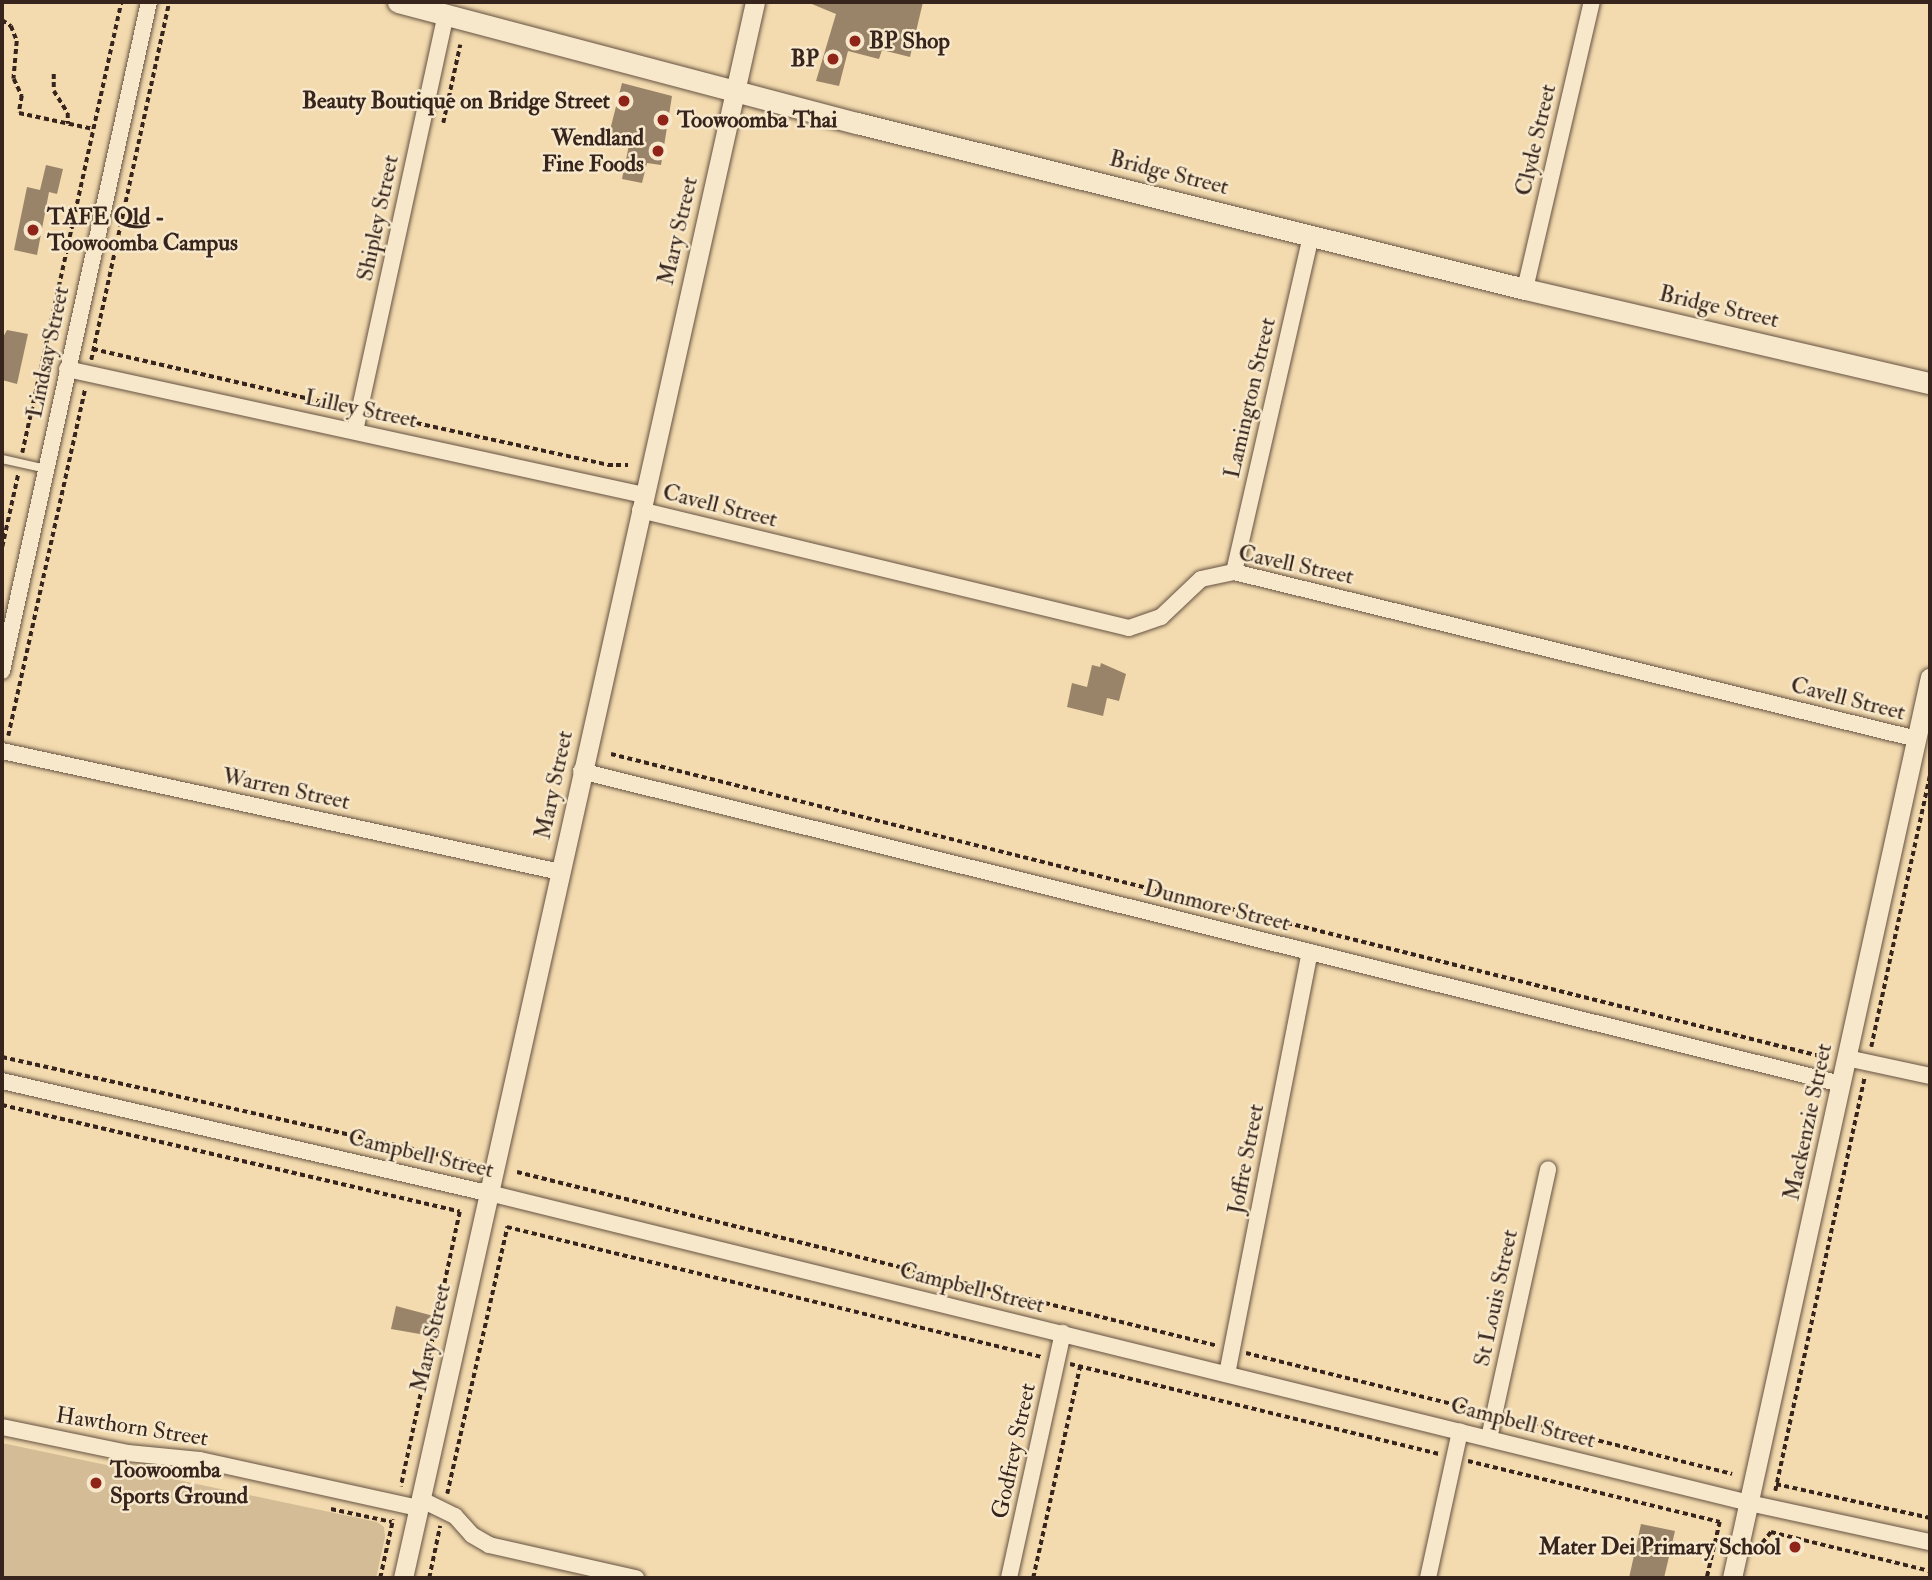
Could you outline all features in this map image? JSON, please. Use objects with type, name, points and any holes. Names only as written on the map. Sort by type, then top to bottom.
[{"type":"main road","name":"Bridge Street","points":[[398,2],[734,92],[1525,289],[1930,383]]},
{"type":"street","name":"Lindsay Street","points":[[2,671],[149,2]]},
{"type":"street","name":"Mary Street","points":[[403,1578],[581,771],[755,2]]},
{"type":"street","name":"Clyde Street","points":[[1525,289],[1592,2]]},
{"type":"street","name":"Shipley Street","points":[[355,431],[446,15]]},
{"type":"street","name":"Lamington Street","points":[[1234,572],[1311,235]]},
{"type":"street","name":"Lilley Street","points":[[67,369],[355,431],[642,502]]},
{"type":"street","name":"Cavell Street","points":[[642,502],[1129,628],[1161,617],[1201,579],[1234,572],[1917,739]]},
{"type":"street","name":"Mackenzie Street","points":[[1732,1578],[1917,739],[1926,717],[1930,677]]},
{"type":"street","name":"Warren Street","points":[[2,751],[560,872]]},
{"type":"street","name":"Dunmore Street","points":[[581,771],[1841,1084]]},
{"type":"street","name":"Joffre Street","points":[[1227,1374],[1310,952]]},
{"type":"street","points":[[1847,1058],[1930,1076]]},
{"type":"street","name":"Campbell Street","points":[[2,1081],[489,1193],[1749,1503],[1930,1542]]},
{"type":"street","name":"St Louis Street","points":[[1489,1438],[1548,1169]]},
{"type":"street","name":"Godfrey Street","points":[[1009,1578],[1063,1333]]},
{"type":"street","name":"Hawthorn Street","points":[[2,1427],[128,1453],[200,1460],[397,1503],[420,1503],[444,1509],[489,1545],[636,1578]]},
{"type":"street","points":[[1428,1578],[1460,1431]]},
{"type":"lane","points":[[2,459],[46,469]]},
{"type":"path","points":[[2,547],[121,2]]},
{"type":"path","points":[[2,20],[11,26],[18,41],[13,79],[22,96],[19,113],[93,129]]},
{"type":"path","points":[[443,123],[460,45]]},
{"type":"path","points":[[54,74],[54,91],[68,113],[68,124]]},
{"type":"path","points":[[611,754],[1820,1056]]},
{"type":"path","points":[[1762,1543],[1771,1532],[1776,1484],[1930,774]]},
{"type":"path","points":[[2,1057],[470,1161]]},
{"type":"path","points":[[2,1105],[460,1212],[380,1578]]},
{"type":"path","points":[[517,1172],[1732,1474]]},
{"type":"path","points":[[429,1578],[506,1227],[1720,1522],[1707,1578]]},
{"type":"path","points":[[1033,1578],[1080,1366]]},
{"type":"path","points":[[1776,1484],[1930,1518]]},
{"type":"path","points":[[331,1509],[393,1522]]},
{"type":"path","points":[[1771,1532],[1930,1570]]},
{"type":"shaded area","name":"Toowoomba Sports Ground","points":[[2,1443],[377,1522],[384,1527],[385,1537],[376,1578],[2,1578]]},
{"type":"building","points":[[807,2],[923,2],[910,57],[882,50],[879,59],[848,51],[839,86],[816,81],[836,14]]},
{"type":"building","points":[[622,83],[672,96],[661,165],[647,163],[642,183],[622,179],[630,140],[609,134]]},
{"type":"building","points":[[46,165],[63,169],[57,194],[49,192],[37,255],[14,250],[27,187],[40,190]]},
{"type":"building","points":[[7,330],[28,334],[17,384],[2,380],[2,339]]},
{"type":"building","points":[[1101,663],[1126,674],[1119,701],[1107,698],[1103,716],[1067,707],[1072,683],[1087,687],[1092,665],[1100,667]]},
{"type":"building","points":[[396,1306],[441,1318],[437,1337],[391,1329]]},
{"type":"building","points":[[1641,1524],[1675,1531],[1664,1578],[1629,1578]]},
{"type":"place","name":"BP Shop","points":[[855,41]]},
{"type":"place","name":"BP","points":[[833,59]]},
{"type":"place","name":"Beauty Boutique on Bridge Street","points":[[624,101]]},
{"type":"place","name":"Toowoomba Thai","points":[[663,120]]},
{"type":"place","name":"Wendland Fine Foods","points":[[658,151]]},
{"type":"place","name":"TAFE Qld - Toowoomba Campus","points":[[33,230]]},
{"type":"place","name":"Toowoomba Sports Ground","points":[[96,1483]]},
{"type":"place","name":"Mater Dei Primary School","points":[[1795,1547]]}]
